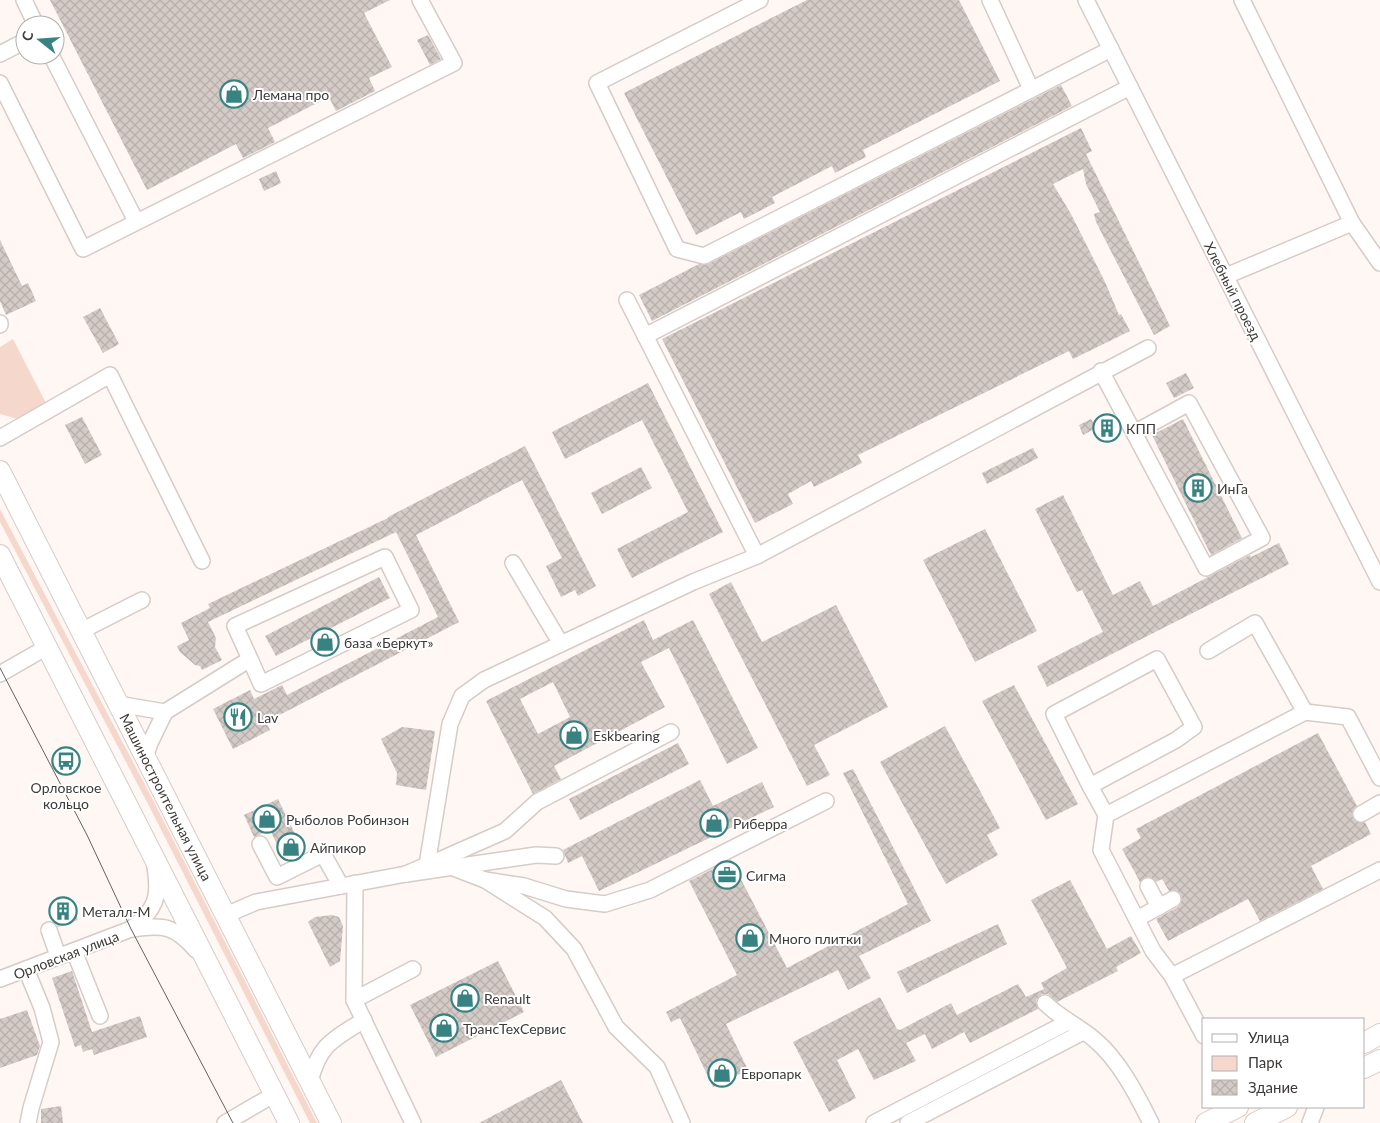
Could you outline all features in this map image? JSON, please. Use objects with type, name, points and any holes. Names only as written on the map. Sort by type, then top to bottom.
[{"type":"main road","name":"Машиностроительная улица","points":[[0,471],[331,1123]]},
{"type":"main road","points":[[0,555],[289,1123]]},
{"type":"main road","points":[[1365,1042],[1380,1034]]},
{"type":"main road","points":[[1365,1068],[1380,1060]]},
{"type":"main road","points":[[1206,1123],[1236,1108]]},
{"type":"main road","points":[[1255,1123],[1285,1108]]},
{"type":"street","points":[[24,0],[31,15]]},
{"type":"street","points":[[0,83],[83,249],[454,62],[420,0]]},
{"type":"street","points":[[760,0],[597,83],[677,249],[704,256],[1111,49]]},
{"type":"street","points":[[990,0],[1030,89]]},
{"type":"street","name":"Хлебный проезд","points":[[1086,0],[1226,276],[1374,554],[1380,582]]},
{"type":"street","points":[[1242,0],[1352,223],[1380,263]]},
{"type":"street","points":[[0,54],[15,46]]},
{"type":"street","points":[[56,65],[136,221]]},
{"type":"street","points":[[645,336],[1130,87]]},
{"type":"street","points":[[1226,276],[1352,223]]},
{"type":"street","points":[[627,300],[757,556]]},
{"type":"street","points":[[427,865],[450,724],[462,696],[484,680],[693,582],[757,556],[1148,348]]},
{"type":"street","points":[[1101,372],[1206,568],[1262,538],[1189,402],[1134,432]]},
{"type":"street","points":[[0,438],[110,375],[202,561]]},
{"type":"street","points":[[385,557],[411,610],[260,684],[250,659],[235,626],[385,557]]},
{"type":"street","points":[[513,563],[561,644]]},
{"type":"street","points":[[81,630],[142,600]]},
{"type":"street","points":[[1208,651],[1255,623],[1304,712]]},
{"type":"street","points":[[0,674],[47,647]]},
{"type":"street","points":[[145,758],[165,712],[250,659]]},
{"type":"street","points":[[1090,786],[1176,740],[1194,727],[1157,659],[1054,714],[1090,786],[1106,815],[1100,850],[1153,951],[1172,976],[1202,1032]]},
{"type":"street","points":[[118,704],[165,712]]},
{"type":"street","points":[[1106,815],[1304,712],[1348,717],[1380,778]]},
{"type":"street","points":[[406,874],[505,832],[537,802],[671,732]]},
{"type":"street","points":[[485,880],[524,886],[566,899],[606,904],[650,890],[826,801]]},
{"type":"street","points":[[1361,814],[1380,803]]},
{"type":"street","points":[[260,844],[277,878],[323,854],[348,885],[354,1000],[413,1123]]},
{"type":"street","points":[[131,929],[147,917],[153,908],[157,894],[155,868],[150,850]]},
{"type":"street","points":[[226,915],[256,902],[406,874],[536,855],[556,856]]},
{"type":"street","points":[[451,867],[485,880],[545,918],[574,949],[616,1027],[657,1067],[682,1123]]},
{"type":"street","points":[[1172,976],[1380,870]]},
{"type":"street","points":[[1148,886],[1159,907]]},
{"type":"street","points":[[1137,919],[1174,899]]},
{"type":"street","points":[[131,929],[156,925],[167,927],[187,940],[207,962]]},
{"type":"street","name":"Орловская улица","points":[[0,979],[131,929]]},
{"type":"street","points":[[49,930],[58,956]]},
{"type":"street","points":[[74,951],[100,1016]]},
{"type":"street","points":[[26,969],[42,1008],[51,1042],[28,1123]]},
{"type":"street","points":[[354,1000],[413,969]]},
{"type":"street","points":[[1045,1003],[1068,1022],[1096,1040],[1132,1084],[1151,1123]]},
{"type":"street","points":[[310,1082],[320,1052],[333,1040],[364,1020]]},
{"type":"street","points":[[874,1123],[899,1117],[1068,1022]]},
{"type":"street","points":[[908,1123],[1083,1032]]},
{"type":"street","points":[[225,1123],[274,1094]]},
{"type":"street","points":[[1310,1123],[1316,1108]]},
{"type":"green space","points":[[13,339],[48,407],[21,420],[0,414],[0,347]]},
{"type":"green space","points":[[0,509],[153,800],[317,1123],[310,1123],[148,804],[0,522]]},
{"type":"building","name":"Лемана про","points":[[50,0],[390,0],[364,13],[392,67],[369,78],[375,91],[336,111],[329,97],[268,128],[275,142],[243,158],[236,144],[147,190],[65,29],[65,15],[58,15]]},
{"type":"building","points":[[807,0],[959,0],[1000,81],[863,150],[866,157],[835,173],[832,166],[772,197],[775,203],[744,219],[741,212],[696,235],[624,93]]},
{"type":"building","points":[[428,35],[441,59],[430,65],[417,40]]},
{"type":"building","points":[[1061,85],[1072,106],[652,321],[639,295],[699,264],[708,264]]},
{"type":"building","points":[[1081,128],[1092,151],[1086,154],[1170,326],[1154,335],[1096,222],[1094,214],[1100,212],[1086,184],[1083,169],[1053,184],[1071,214],[1105,282],[1119,315],[1121,314],[1130,331],[1073,359],[1069,351],[858,455],[862,463],[814,487],[811,481],[788,494],[793,504],[755,523],[662,339]]},
{"type":"building","points":[[276,171],[281,183],[264,191],[259,179]]},
{"type":"building","points":[[0,240],[22,286],[28,283],[36,301],[6,315],[0,301]]},
{"type":"building","points":[[100,308],[119,344],[103,353],[83,317]]},
{"type":"building","points":[[1186,373],[1194,388],[1174,398],[1166,383]]},
{"type":"building","points":[[648,383],[723,532],[632,578],[617,549],[688,512],[642,420],[565,459],[552,432]]},
{"type":"building","name":"КПП","points":[[1110,416],[1119,431],[1104,439],[1095,424]]},
{"type":"building","points":[[82,417],[102,455],[85,464],[65,425]]},
{"type":"building","points":[[1091,419],[1096,428],[1083,435],[1079,425]]},
{"type":"building","name":"ИнГа","points":[[1183,419],[1242,538],[1211,555],[1152,435]]},
{"type":"building","points":[[525,446],[596,586],[578,596],[575,590],[561,597],[546,566],[562,558],[522,480],[416,535],[459,622],[266,722],[270,730],[233,749],[213,709],[250,690],[254,699],[282,685],[287,695],[438,617],[396,532],[208,622],[216,638],[215,647],[222,660],[202,670],[200,666],[195,665],[180,652],[177,646],[189,640],[181,623],[210,608],[208,604],[388,518]]},
{"type":"building","points":[[1033,448],[1038,458],[987,484],[982,473]]},
{"type":"building","points":[[641,467],[652,488],[602,514],[591,493]]},
{"type":"building","points":[[1063,495],[1113,595],[1140,581],[1153,606],[1250,555],[1251,557],[1279,543],[1289,564],[1047,687],[1037,666],[1103,632],[1082,590],[1077,592],[1035,509]]},
{"type":"building","points":[[985,529],[1037,631],[975,662],[923,560]]},
{"type":"building","points":[[379,577],[390,598],[276,656],[265,636]]},
{"type":"building","points":[[731,582],[762,642],[836,605],[888,707],[814,745],[830,775],[807,786],[709,594]]},
{"type":"building","points":[[644,620],[653,640],[693,620],[758,748],[727,764],[669,648],[641,662],[665,707],[554,766],[561,779],[533,794],[486,701]],"holes":[[[553,682],[570,717],[538,734],[520,699]]]},
{"type":"building","points":[[1014,685],[1078,804],[1046,820],[982,701]]},
{"type":"building","points":[[945,726],[1000,828],[987,835],[998,855],[946,884],[880,762]]},
{"type":"building","points":[[402,727],[435,731],[426,790],[396,785],[397,773],[381,739]]},
{"type":"building","points":[[1318,733],[1357,806],[1353,810],[1353,818],[1357,822],[1365,822],[1371,834],[1311,866],[1323,889],[1260,921],[1248,899],[1168,941],[1156,919],[1178,907],[1181,903],[1181,895],[1177,891],[1169,891],[1162,879],[1156,882],[1148,877],[1140,882],[1122,849],[1141,838],[1136,829]]},
{"type":"building","points":[[678,743],[689,764],[580,820],[569,799]]},
{"type":"building","points":[[853,769],[931,921],[859,956],[871,978],[848,990],[838,970],[726,1024],[748,1070],[713,1087],[680,1018],[671,1022],[666,1012],[737,975],[689,881],[731,860],[787,968],[908,904],[843,773]]},
{"type":"building","points":[[700,780],[713,806],[762,782],[774,807],[599,891],[582,856],[568,863],[563,850]]},
{"type":"building","points":[[278,799],[304,852],[285,861],[270,830],[254,837],[244,815]]},
{"type":"building","points":[[1070,880],[1107,949],[1131,936],[1141,953],[1116,967],[1118,971],[1057,1002],[1048,994],[1042,994],[1036,1000],[1038,1009],[970,1043],[964,1032],[932,1049],[925,1034],[906,1043],[916,1061],[874,1080],[858,1049],[837,1060],[856,1098],[829,1112],[793,1042],[880,997],[897,1029],[900,1030],[951,1003],[957,1015],[1018,984],[1026,997],[1044,989],[1041,983],[1067,968],[1031,900]]},
{"type":"building","name":"Металл-М","points":[[63,897],[67,909],[73,907],[78,920],[58,927],[52,914],[54,900]]},
{"type":"building","points":[[332,915],[339,917],[343,926],[340,961],[330,967],[308,922],[315,917]]},
{"type":"building","points":[[998,924],[1007,944],[907,993],[897,972]]},
{"type":"building","points":[[498,961],[524,1012],[436,1057],[410,1005]]},
{"type":"building","points":[[72,971],[92,1032],[140,1016],[147,1037],[94,1055],[92,1049],[83,1052],[81,1045],[75,1047],[52,978]]},
{"type":"building","points":[[27,1010],[40,1046],[37,1055],[0,1068],[0,1019]]},
{"type":"building","points":[[561,1080],[583,1123],[479,1123]]},
{"type":"building","points":[[61,1106],[63,1123],[41,1123],[41,1109]]},
{"type":"tram line","points":[[0,668],[87,835],[131,929],[233,1123]]},
{"type":"place","name":"Лемана про","points":[[234,94]]},
{"type":"place","name":"КПП","points":[[1107,428]]},
{"type":"place","name":"ИнГа","points":[[1198,488]]},
{"type":"place","name":"база «Беркут»","points":[[325,642]]},
{"type":"place","name":"Lav","points":[[238,717]]},
{"type":"place","name":"Eskbearing","points":[[574,735]]},
{"type":"place","name":"Орловское кольцо","points":[[66,761]]},
{"type":"place","name":"Рыболов Робинзон","points":[[267,819]]},
{"type":"place","name":"Риберра","points":[[714,823]]},
{"type":"place","name":"Айпикор","points":[[291,847]]},
{"type":"place","name":"Сигма","points":[[727,875]]},
{"type":"place","name":"Металл-М","points":[[63,911]]},
{"type":"place","name":"Много плитки","points":[[750,938]]},
{"type":"place","name":"Renault","points":[[465,998]]},
{"type":"place","name":"ТрансТехСервис","points":[[444,1028]]},
{"type":"place","name":"Европарк","points":[[722,1073]]}]
